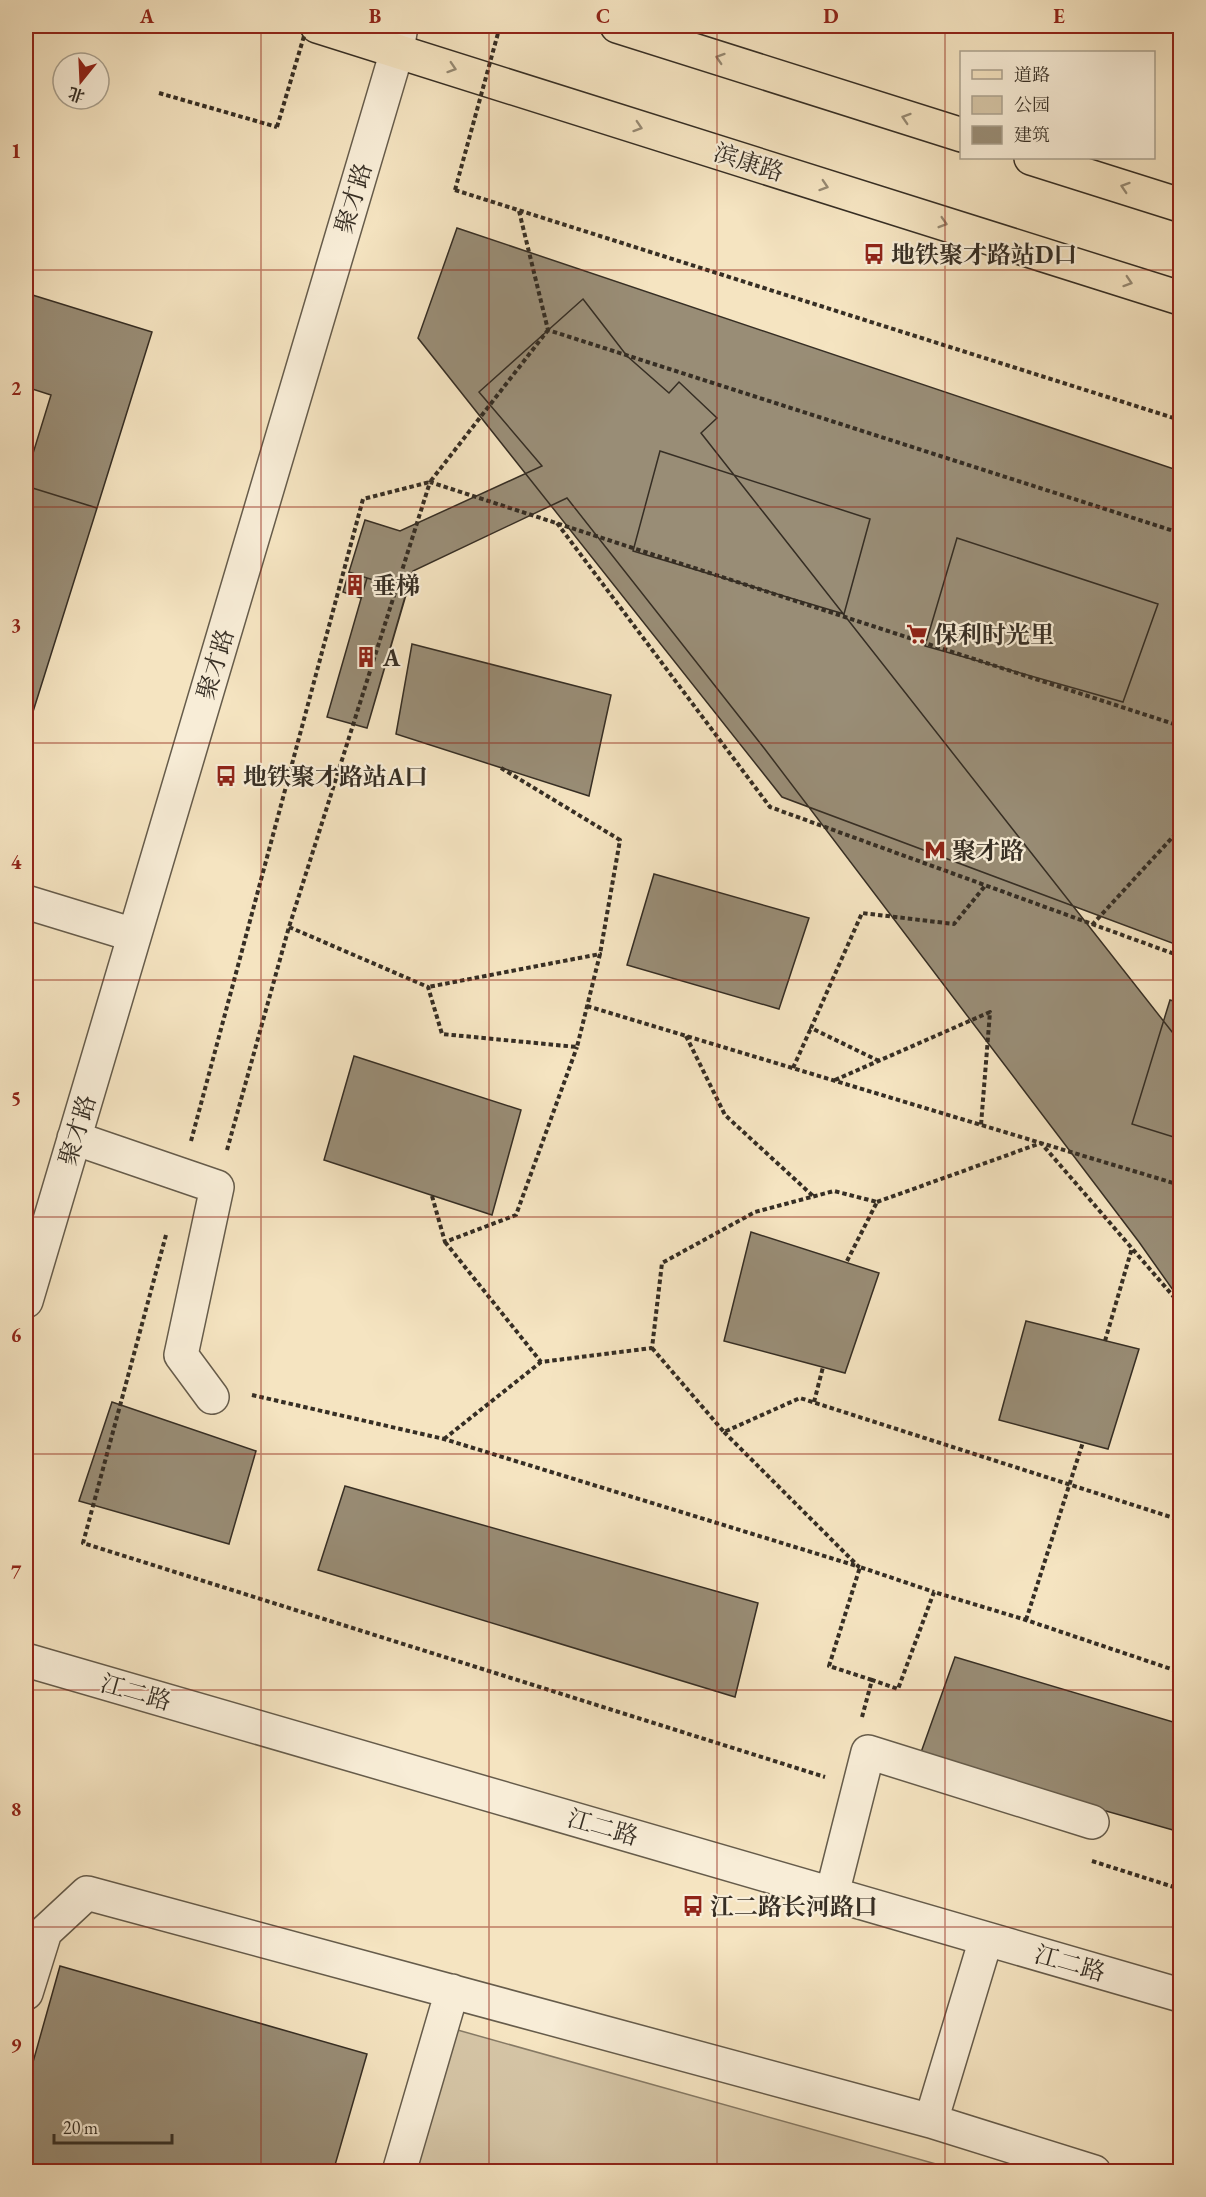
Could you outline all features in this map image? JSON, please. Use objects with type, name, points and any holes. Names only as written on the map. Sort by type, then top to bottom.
[{"type":"main road","name":"滨康路","points":[[317,26],[399,38],[1180,298]]},
{"type":"main road","points":[[617,26],[960,134]]},
{"type":"main road","points":[[1034,159],[1180,205]]},
{"type":"street","name":"聚才路","points":[[26,1301],[399,38]]},
{"type":"street","points":[[26,902],[134,935]]},
{"type":"street","points":[[74,1138],[217,1186],[181,1355],[212,1397]]},
{"type":"street","name":"江二路","points":[[26,1660],[1180,1995]]},
{"type":"street","points":[[832,1894],[868,1752],[1092,1822]]},
{"type":"street","points":[[26,1993],[45,1932],[87,1893],[931,2121],[1094,2172]]},
{"type":"street","points":[[931,2121],[986,1939]]},
{"type":"street","points":[[399,2172],[452,1991]]},
{"type":"path","points":[[159,93],[277,127],[307,26]]},
{"type":"path","points":[[500,26],[455,190],[1180,420]]},
{"type":"path","points":[[519,211],[548,330]]},
{"type":"path","points":[[217,1186],[289,927],[430,482],[548,330]]},
{"type":"path","points":[[548,330],[1180,533]]},
{"type":"path","points":[[191,1142],[363,499],[430,482],[1180,726]]},
{"type":"path","points":[[557,523],[770,807],[1180,956]]},
{"type":"path","points":[[445,1242],[516,1215],[577,1047],[600,954],[621,840],[501,768]]},
{"type":"path","points":[[1092,925],[1180,829]]},
{"type":"path","points":[[793,1068],[862,913],[954,924],[985,886]]},
{"type":"path","points":[[289,927],[428,987],[600,954]]},
{"type":"path","points":[[428,987],[442,1034],[577,1047]]},
{"type":"path","points":[[587,1006],[1180,1185]]},
{"type":"path","points":[[834,1080],[990,1012],[981,1125]]},
{"type":"path","points":[[811,1028],[879,1061]]},
{"type":"path","points":[[686,1036],[726,1115],[814,1196]]},
{"type":"path","points":[[860,1567],[724,1432],[652,1348],[662,1263],[755,1212],[834,1191],[877,1202],[1041,1143]]},
{"type":"path","points":[[1041,1143],[1180,1304]]},
{"type":"path","points":[[432,1196],[445,1242],[541,1362]]},
{"type":"path","points":[[846,1263],[877,1202]]},
{"type":"path","points":[[166,1233],[83,1543],[826,1777]]},
{"type":"path","points":[[1105,1341],[1132,1248]]},
{"type":"path","points":[[444,1439],[541,1362],[652,1348]]},
{"type":"path","points":[[814,1402],[823,1367]]},
{"type":"path","points":[[252,1395],[444,1439],[860,1567],[1180,1672]]},
{"type":"path","points":[[724,1432],[800,1398],[1180,1520]]},
{"type":"path","points":[[1026,1620],[1083,1442]]},
{"type":"path","points":[[860,1567],[829,1666],[898,1689],[934,1592]]},
{"type":"path","points":[[860,1724],[872,1680]]},
{"type":"path","points":[[1089,1860],[1180,1889]]},
{"type":"green space","points":[[454,2029],[961,2171],[414,2172]]},
{"type":"building","name":"保利时光里","points":[[457,228],[1180,471],[1180,946],[782,797],[418,338]]},
{"type":"building","points":[[26,293],[152,332],[97,508],[26,486],[26,476],[51,395],[26,387]]},
{"type":"building","name":"聚才路","points":[[583,299],[627,356],[669,393],[679,382],[717,418],[701,433],[1180,1042],[1180,1300],[1139,1242],[764,748],[567,498],[413,571],[367,728],[327,717],[367,578],[349,572],[365,520],[400,531],[542,466],[479,392]]},
{"type":"building","points":[[660,451],[870,519],[844,614],[633,551]]},
{"type":"building","points":[[26,486],[97,508],[26,734]]},
{"type":"building","points":[[957,538],[1158,604],[1123,702],[925,646]]},
{"type":"building","name":"垂梯","points":[[349,572],[367,578],[361,598],[343,592]]},
{"type":"building","name":"A","points":[[367,578],[407,590],[367,728],[327,717]]},
{"type":"building","points":[[412,644],[611,695],[589,796],[396,734]]},
{"type":"building","points":[[654,874],[809,918],[779,1009],[627,965]]},
{"type":"building","points":[[1170,1000],[1180,1003],[1180,1139],[1132,1124]]},
{"type":"building","points":[[354,1056],[521,1110],[492,1215],[324,1160]]},
{"type":"building","points":[[751,1232],[879,1273],[845,1373],[724,1341]]},
{"type":"building","points":[[1026,1321],[1139,1349],[1108,1449],[999,1420]]},
{"type":"building","points":[[112,1402],[256,1451],[229,1544],[79,1501]]},
{"type":"building","points":[[345,1486],[758,1603],[735,1697],[318,1570]]},
{"type":"building","points":[[955,1657],[1180,1724],[1180,1832],[919,1758]]},
{"type":"building","points":[[60,1966],[367,2054],[333,2172],[26,2172],[26,2087]]},
{"type":"place","name":"地铁聚才路站D口","points":[[874,254]]},
{"type":"place","name":"垂梯","points":[[355,585]]},
{"type":"place","name":"保利时光里","points":[[917,634]]},
{"type":"place","name":"A","points":[[366,657]]},
{"type":"place","name":"地铁聚才路站A口","points":[[226,776]]},
{"type":"place","name":"聚才路","points":[[935,850]]},
{"type":"place","name":"江二路长河路口","points":[[693,1906]]}]
